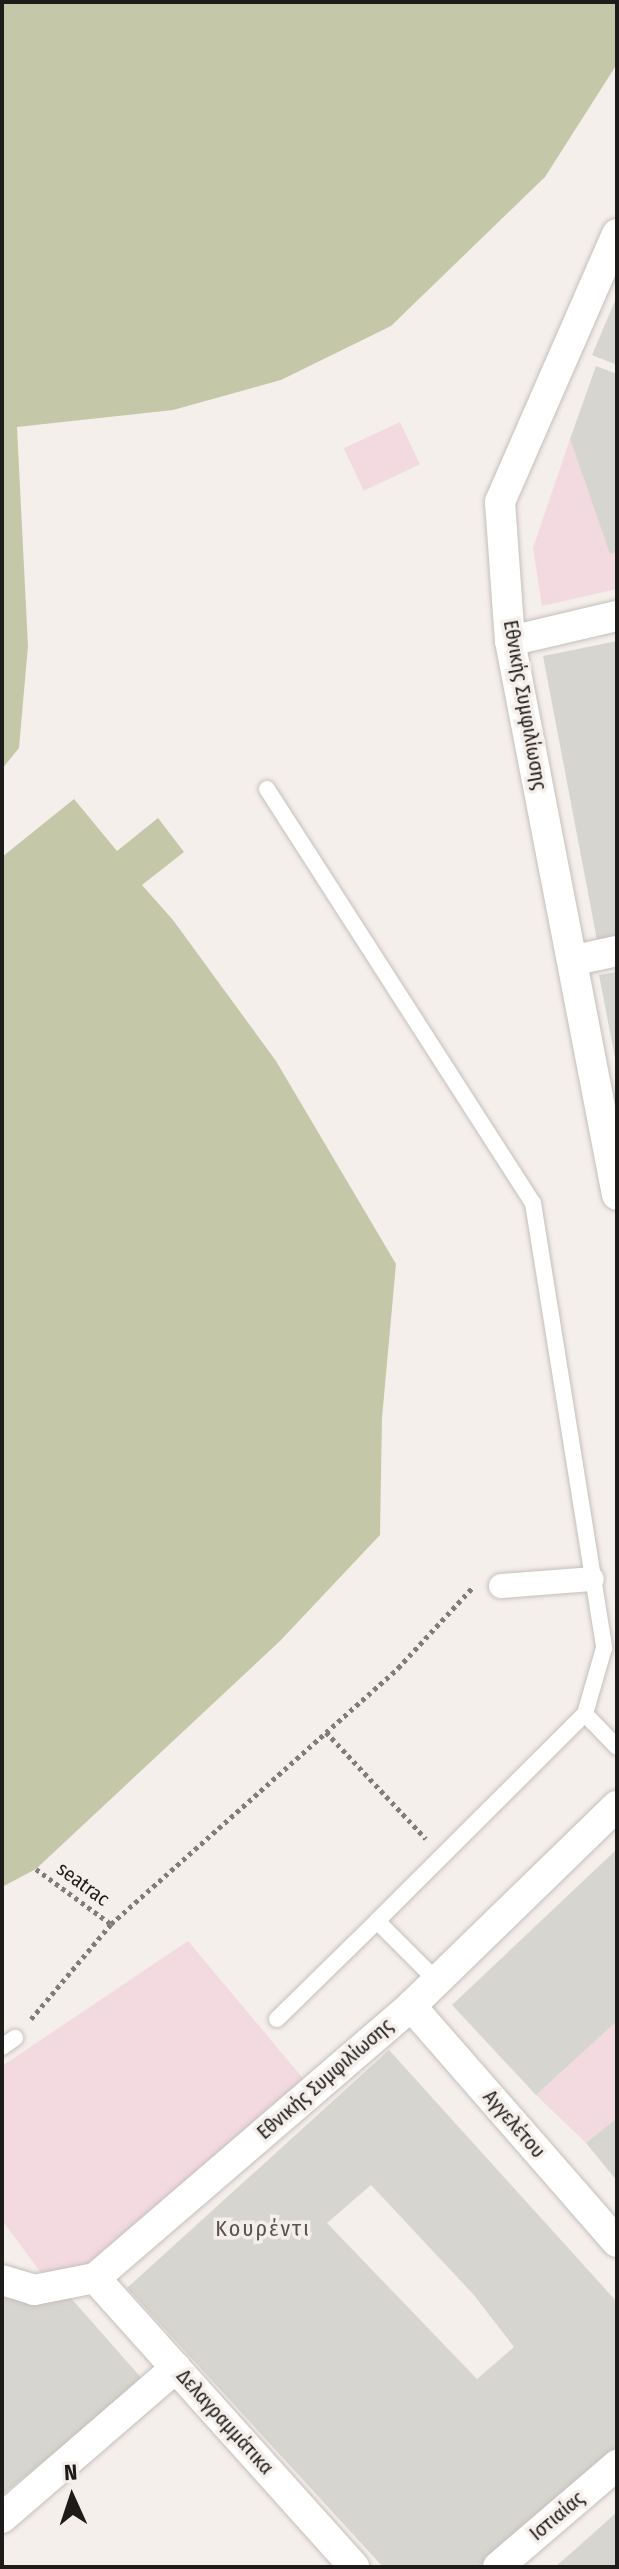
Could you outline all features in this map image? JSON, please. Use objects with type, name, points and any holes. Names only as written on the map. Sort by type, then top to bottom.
[{"type":"street","name":"Εθνικής Συμφιλίωσης","points":[[617,234],[500,502],[510,641],[575,960],[617,1195]]},
{"type":"street","points":[[510,641],[617,616]]},
{"type":"street","points":[[575,960],[617,951]]},
{"type":"street","points":[[501,1586],[592,1579]]},
{"type":"street","name":"Εθνικής Συμφιλίωσης","points":[[2,2280],[34,2290],[95,2278],[411,2006],[617,1806]]},
{"type":"street","name":"Αγγελέτου","points":[[411,2006],[617,2242]]},
{"type":"street","name":"Δελαγραμμάτικα","points":[[95,2278],[354,2567]]},
{"type":"street","points":[[2,2518],[176,2368]]},
{"type":"street","name":"Ιστιαίας","points":[[498,2567],[617,2465]]},
{"type":"lane","points":[[267,789],[533,1203],[604,1648],[585,1714],[277,2019]]},
{"type":"lane","points":[[585,1714],[617,1747]]},
{"type":"lane","points":[[377,1921],[437,1981]]},
{"type":"path","points":[[9,2042],[111,1924],[398,1668],[471,1588]]},
{"type":"path","points":[[326,1732],[442,1856]]},
{"type":"path","name":"seatrac","points":[[36,1869],[111,1924]]},
{"type":"shaded area","points":[[2,2],[617,2],[617,64],[545,177],[391,326],[281,380],[173,410],[17,427],[28,646],[19,748],[2,769]]},
{"type":"shaded area","points":[[400,422],[420,465],[364,491],[344,448]]},
{"type":"shaded area","points":[[570,439],[610,553],[617,552],[617,589],[542,606],[533,548]]},
{"type":"shaded area","points":[[74,799],[117,851],[158,818],[184,852],[142,885],[173,920],[276,1061],[396,1264],[382,1418],[380,1535],[280,1641],[36,1869],[2,1887],[2,857]]},
{"type":"shaded area","points":[[188,1941],[306,2082],[94,2261],[44,2277],[2,2220],[2,2066]]},
{"type":"shaded area","points":[[617,2021],[617,2118],[586,2143],[536,2095]]},
{"type":"building","points":[[617,296],[617,365],[592,355]]},
{"type":"building","points":[[596,366],[617,374],[617,552],[610,554],[570,439]]},
{"type":"building","points":[[617,641],[617,935],[597,940],[543,656]]},
{"type":"building","points":[[617,972],[617,1063],[616,1063],[599,975]]},
{"type":"building","points":[[617,1849],[617,2021],[536,2095],[452,2005]]},
{"type":"building","points":[[389,2050],[617,2302],[617,2456],[488,2567],[383,2567],[127,2288]],"holes":[[[371,2185],[473,2294],[514,2347],[477,2379],[327,2223]]]},
{"type":"building","points":[[617,2118],[617,2181],[586,2143]]},
{"type":"building","points":[[70,2297],[144,2381],[2,2495],[2,2298]]},
{"type":"building","points":[[617,2512],[617,2567],[555,2567],[579,2546]]},
{"type":"district","name":"Κουρέντι","points":[[263,2229]]}]
